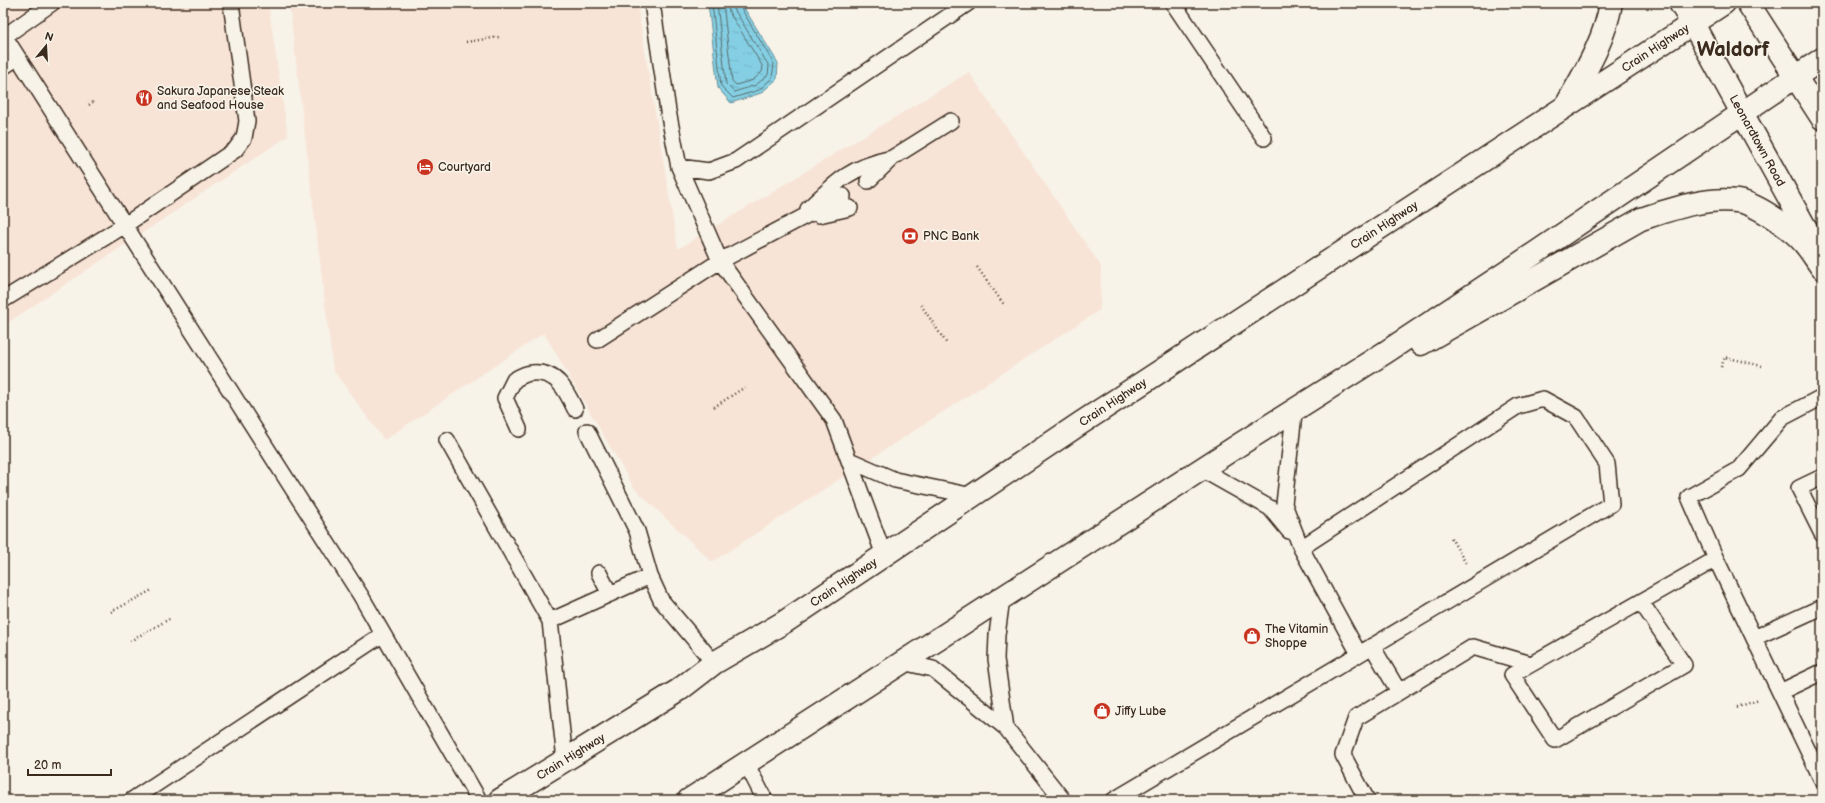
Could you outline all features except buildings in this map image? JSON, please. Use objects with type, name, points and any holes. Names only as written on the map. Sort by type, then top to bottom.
[{"type":"highway","points":[[1566,107],[1594,55],[1609,18],[1611,3]]},
{"type":"highway","name":"Leonardtown Road","points":[[1680,3],[1822,258]]},
{"type":"highway","name":"Crain Highway","points":[[500,800],[679,690],[714,663],[786,621],[973,496],[1724,3]]},
{"type":"highway","points":[[1748,3],[1822,118]]},
{"type":"highway","points":[[689,800],[1200,469],[1386,352],[1822,59]]},
{"type":"highway","points":[[1242,443],[1512,294],[1641,219],[1709,201],[1739,201],[1782,224],[1804,242],[1822,268]]},
{"type":"lane","points":[[52,3],[4,35],[17,58],[361,596],[479,800]]},
{"type":"lane","points":[[3,300],[125,226],[235,150],[244,138],[247,121],[231,3]]},
{"type":"lane","points":[[652,3],[668,111],[679,167],[720,261],[834,420],[884,555]]},
{"type":"lane","points":[[679,167],[709,171],[736,161],[968,3]]},
{"type":"lane","points":[[1173,3],[1264,138]]},
{"type":"lane","points":[[3,67],[17,58]]},
{"type":"lane","points":[[797,220],[839,179],[868,163],[892,158],[951,121]]},
{"type":"lane","points":[[871,186],[892,158]]},
{"type":"lane","points":[[597,340],[720,261],[797,220],[847,202]]},
{"type":"lane","points":[[519,430],[505,398],[514,380],[531,372],[548,375],[563,386],[575,409]]},
{"type":"lane","points":[[1822,397],[1782,418],[1739,469],[1689,497],[1716,559],[1822,780]]},
{"type":"lane","points":[[1114,800],[1611,504],[1607,464],[1576,417],[1543,399],[1518,406],[1301,548]]},
{"type":"lane","points":[[1294,414],[1283,501],[1301,548]]},
{"type":"lane","points":[[587,431],[637,531],[650,576],[661,600],[714,663]]},
{"type":"lane","points":[[447,440],[550,621],[565,760]]},
{"type":"lane","points":[[849,460],[895,480],[973,496]]},
{"type":"lane","points":[[1200,469],[1270,508],[1276,514],[1301,548],[1359,654]]},
{"type":"lane","points":[[1822,477],[1799,488],[1822,534]]},
{"type":"lane","points":[[1641,602],[1684,665],[1555,740],[1512,675],[1716,559]]},
{"type":"lane","points":[[599,573],[610,594]]},
{"type":"lane","points":[[550,621],[650,576]]},
{"type":"lane","points":[[1002,598],[997,635],[996,659],[1006,728]]},
{"type":"lane","points":[[1754,638],[1822,607]]},
{"type":"lane","points":[[132,800],[383,634]]},
{"type":"lane","points":[[1372,646],[1398,692]]},
{"type":"lane","points":[[1367,800],[1343,755],[1356,718],[1473,647],[1531,664]]},
{"type":"lane","points":[[902,662],[932,669],[1006,728],[1063,800]]},
{"type":"lane","points":[[1780,692],[1822,672]]},
{"type":"lane","points":[[746,763],[765,800]]},
{"type":"path","points":[[466,42],[499,37]]},
{"type":"path","points":[[89,105],[93,102]]},
{"type":"path","points":[[977,268],[1005,306]]},
{"type":"path","points":[[921,305],[947,344]]},
{"type":"path","points":[[1722,367],[1725,357],[1762,366]]},
{"type":"path","points":[[714,407],[745,387]]},
{"type":"path","points":[[1451,538],[1478,583]]},
{"type":"path","points":[[111,612],[152,590]]},
{"type":"path","points":[[130,641],[171,618]]},
{"type":"shaded area","points":[[3,3],[268,3],[288,136],[3,326]]},
{"type":"shaded area","points":[[289,3],[637,3],[678,249],[969,72],[1101,266],[1100,310],[712,562],[634,488],[544,333],[384,440],[333,370]]},
{"type":"water","points":[[708,3],[741,3],[778,63],[777,79],[761,93],[731,103],[718,88]]},
{"type":"place","name":"Sakura Japanese Steak and Seafood House","points":[[144,98]]},
{"type":"place","name":"Courtyard","points":[[425,167]]},
{"type":"place","name":"PNC Bank","points":[[910,236]]},
{"type":"place","name":"The Vitamin Shoppe","points":[[1252,636]]},
{"type":"place","name":"Jiffy Lube","points":[[1102,711]]},
{"type":"district","name":"Waldorf","points":[[1733,49]]}]
